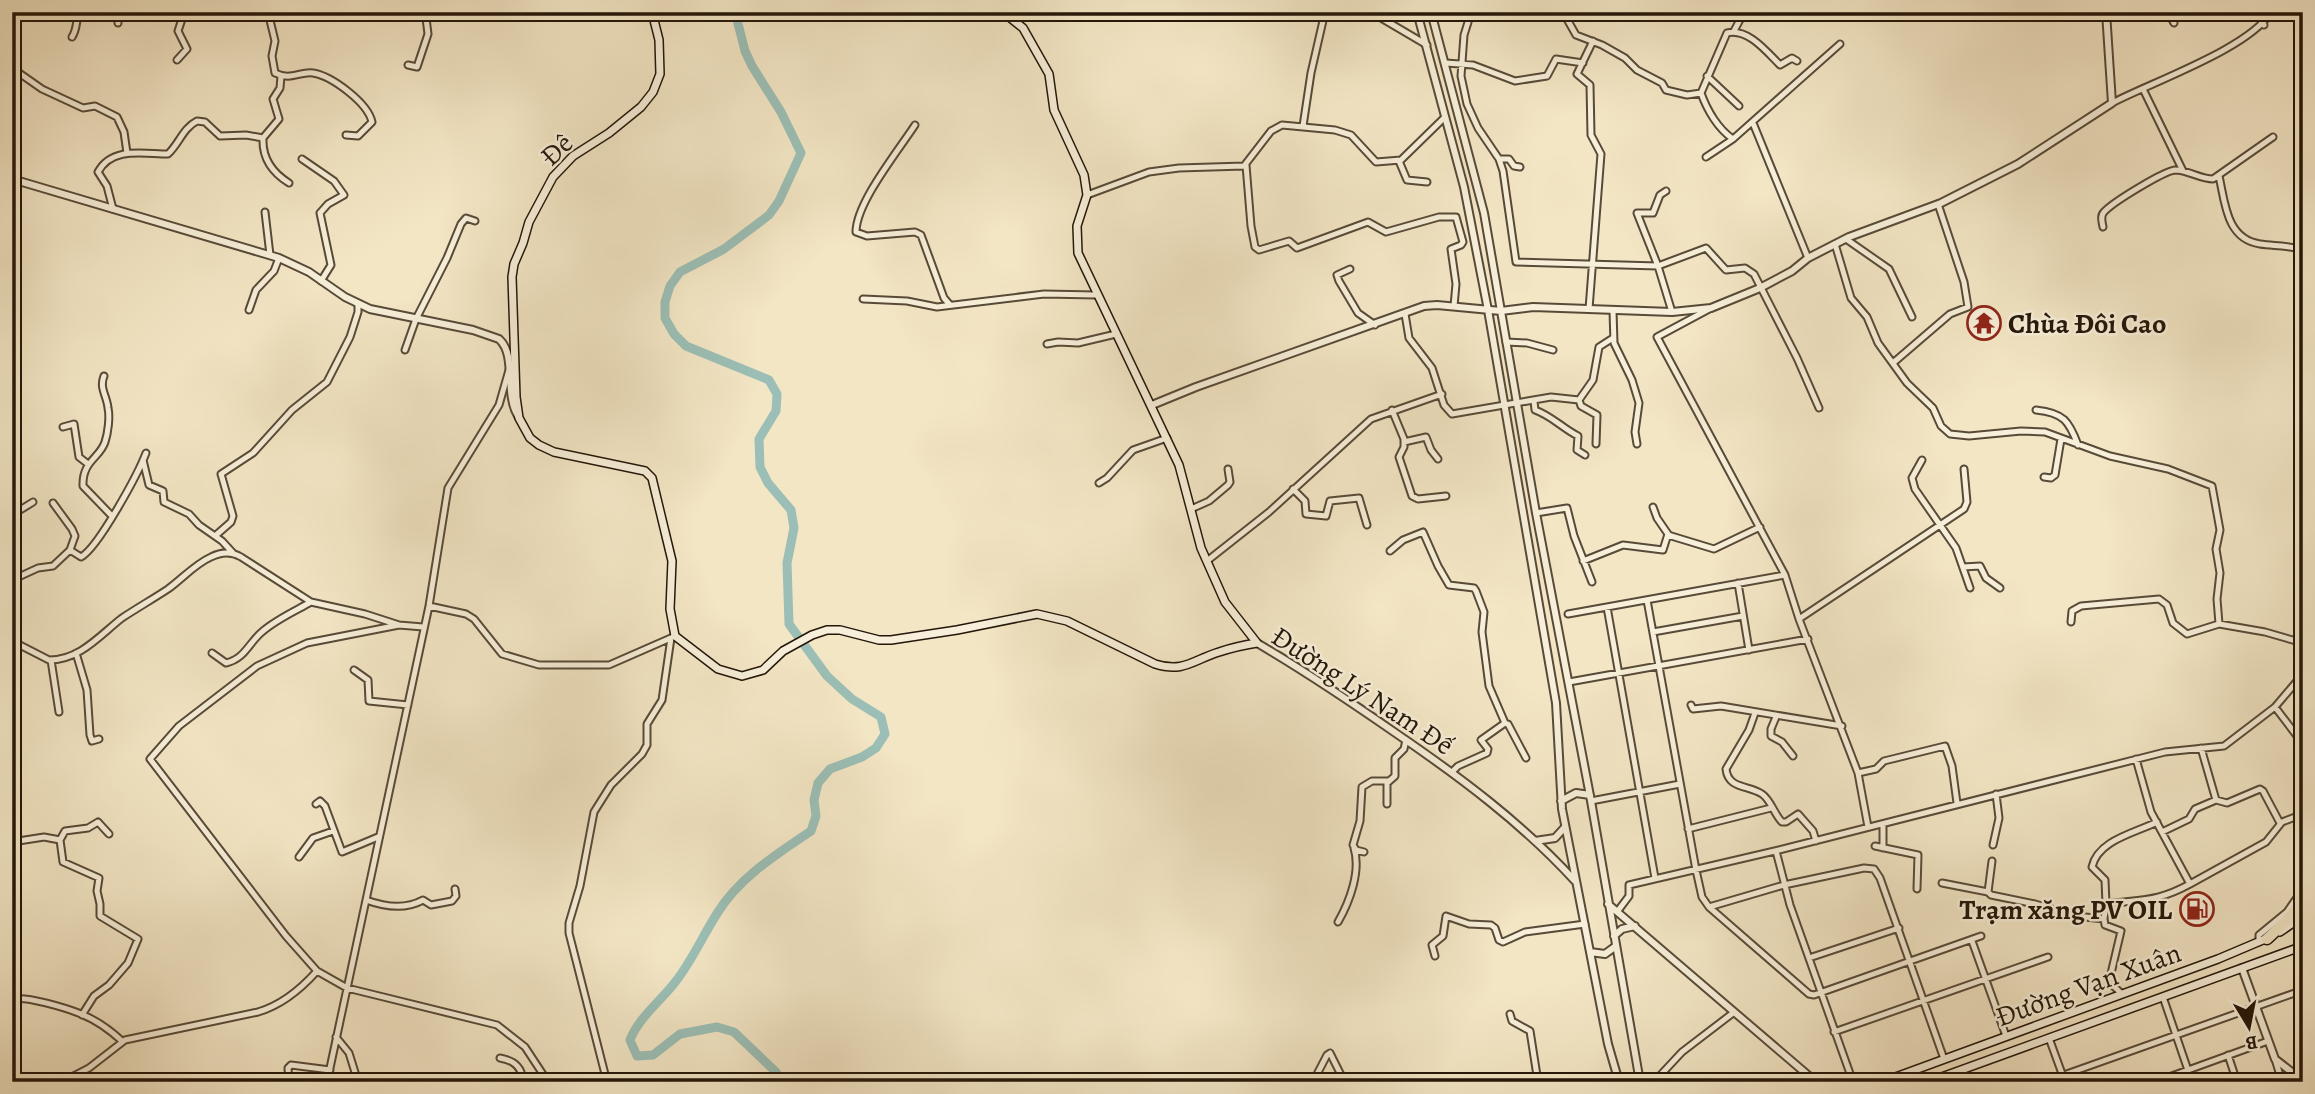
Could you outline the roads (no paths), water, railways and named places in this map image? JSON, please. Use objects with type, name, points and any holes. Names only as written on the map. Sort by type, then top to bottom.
[{"type":"highway","points":[[2263,940],[2284,923],[2303,902]]},
{"type":"main road","name":"Đê","points":[[519,418],[514,340],[514,264],[529,222],[553,177],[573,156],[609,133],[641,107],[653,93],[660,74],[659,40],[652,12]]},
{"type":"main road","points":[[1003,12],[1023,28],[1049,74],[1054,110],[1084,175],[1087,195],[1077,226],[1078,253],[1179,465],[1207,561],[1229,608],[1257,643]]},
{"type":"main road","points":[[519,418],[530,438],[546,449],[649,474],[657,493],[672,561],[670,609],[673,637]]},
{"type":"main road","name":"Đường Lý Nam Đế","points":[[673,637],[718,669],[742,676],[763,670],[786,649],[812,635],[833,629],[879,640],[891,640],[1037,614],[1067,621],[1155,664],[1170,668],[1189,665],[1217,652],[1257,643]]},
{"type":"main road","points":[[2303,916],[2303,931]]},
{"type":"main road","name":"Đường Vạn Xuân","points":[[1882,1082],[2263,940],[2303,916]]},
{"type":"main road","name":"Đường Vạn Xuân","points":[[1928,1082],[2303,946]]},
{"type":"street","points":[[72,37],[77,29],[76,19],[80,12]]},
{"type":"street","points":[[118,12],[118,23]]},
{"type":"street","points":[[177,60],[187,49],[178,31],[182,19],[180,12]]},
{"type":"street","points":[[268,12],[275,41],[272,56],[277,75],[299,76],[314,73],[345,89],[368,111],[372,122],[358,136],[346,135]]},
{"type":"street","points":[[406,12],[426,18],[429,31],[417,66],[408,65]]},
{"type":"street","points":[[1303,127],[1325,12]]},
{"type":"street","points":[[1371,12],[1427,45]]},
{"type":"street","points":[[1417,12],[1464,187],[1488,310],[1556,703],[1561,801],[1565,827],[1608,1044],[1619,1082]]},
{"type":"street","points":[[1431,12],[1484,213],[1640,1082]]},
{"type":"street","points":[[1476,12],[1468,22],[1463,40],[1461,76],[1467,104],[1478,128],[1499,159],[1506,184],[1516,262],[1658,266],[1706,248],[1726,270],[1750,270],[1797,358],[1819,408]]},
{"type":"street","points":[[1563,12],[1574,33],[1625,58],[1637,70],[1661,82],[1668,91],[1687,96],[1701,93]]},
{"type":"street","points":[[1733,139],[1719,126],[1701,93],[1725,35],[1734,31],[1744,12]]},
{"type":"street","points":[[2106,12],[2112,103]]},
{"type":"street","points":[[2168,12],[2174,23]]},
{"type":"street","points":[[2255,12],[2264,24]]},
{"type":"street","points":[[1868,827],[1858,773],[1785,575],[1657,337],[1712,308],[1760,288],[1835,244],[1938,204],[2018,164],[2112,103],[2231,46],[2264,24],[2271,12]]},
{"type":"street","points":[[1734,31],[1752,39],[1780,65],[1792,58],[1797,61]]},
{"type":"street","points":[[1589,309],[1601,154],[1591,135],[1590,85],[1578,75],[1593,41]]},
{"type":"street","points":[[1706,157],[1753,123],[1840,44]]},
{"type":"street","points":[[1446,63],[1462,62],[1515,81],[1547,76],[1556,59],[1583,63]]},
{"type":"street","points":[[12,68],[42,89],[83,108],[95,106],[117,117],[124,132],[127,153]]},
{"type":"street","points":[[281,76],[280,88],[274,99],[279,119],[263,138],[264,151],[272,170],[289,183]]},
{"type":"street","points":[[1707,76],[1739,106]]},
{"type":"street","points":[[2143,89],[2183,172]]},
{"type":"street","points":[[1445,117],[1399,161],[1378,163],[1351,135],[1335,130],[1282,125],[1276,127],[1257,147],[1246,165],[1251,226],[1255,247],[1259,250],[1289,241],[1297,248],[1368,222],[1386,232],[1439,217],[1456,217],[1462,243],[1451,249],[1456,284],[1454,306]]},
{"type":"street","points":[[113,209],[99,169],[109,159],[127,153],[168,154],[186,128],[197,121],[205,122],[220,136],[249,135],[263,138]]},
{"type":"street","points":[[1753,123],[1808,258]]},
{"type":"street","points":[[915,125],[869,196],[855,229],[857,234],[867,236],[919,233],[924,239],[944,298],[950,305]]},
{"type":"street","points":[[2103,227],[2102,214],[2132,192],[2167,173],[2183,172],[2206,179],[2219,176],[2273,137]]},
{"type":"street","points":[[1499,159],[1506,158],[1514,166],[1520,167]]},
{"type":"street","points":[[302,159],[334,181],[344,195],[328,204],[320,213],[331,265],[321,281]]},
{"type":"street","points":[[1399,161],[1406,180],[1427,182]]},
{"type":"street","points":[[1087,195],[1149,172],[1246,165]]},
{"type":"street","points":[[2219,176],[2227,218],[2231,224],[2252,242],[2299,250],[2303,274]]},
{"type":"street","points":[[12,179],[279,258],[298,265],[370,309],[472,330],[499,339],[505,346],[513,407],[519,418]]},
{"type":"street","points":[[1666,191],[1660,195],[1653,213],[1637,213],[1658,266],[1672,312]]},
{"type":"street","points":[[1893,363],[1950,314],[1966,309],[1969,303],[1938,204]]},
{"type":"street","points":[[265,212],[270,255]]},
{"type":"street","points":[[405,350],[416,319],[464,219],[475,221]]},
{"type":"street","points":[[1846,239],[1889,269],[1912,317]]},
{"type":"street","points":[[1835,244],[1851,298],[1867,317],[1878,343],[1907,383],[1933,408],[1941,426],[1950,434],[1992,435],[2037,430],[2110,456],[2168,469],[2213,488],[2220,530],[2216,549],[2220,573],[2217,599],[2219,624]]},
{"type":"street","points":[[249,310],[256,290],[274,271],[279,258]]},
{"type":"street","points":[[1350,269],[1337,275],[1339,281],[1358,313],[1375,324]]},
{"type":"street","points":[[863,299],[907,301],[932,306],[1044,294],[1096,295]]},
{"type":"street","points":[[215,536],[231,522],[233,516],[221,474],[253,453],[284,417],[327,382],[350,337],[358,304]]},
{"type":"street","points":[[1152,405],[1424,306],[1501,311],[1533,307],[1672,312],[1712,308]]},
{"type":"street","points":[[1613,311],[1613,338],[1639,403],[1635,432],[1637,444]]},
{"type":"street","points":[[1405,314],[1409,338],[1432,368],[1444,405],[1452,414],[1551,397],[1579,400]]},
{"type":"street","points":[[1046,344],[1078,343],[1116,334]]},
{"type":"street","points":[[1579,400],[1593,380],[1599,347],[1613,338]]},
{"type":"street","points":[[1506,342],[1527,343],[1553,350]]},
{"type":"street","points":[[327,1082],[429,606],[448,488],[499,405],[509,370]]},
{"type":"street","points":[[104,376],[102,385],[109,410],[105,442],[88,464],[83,485],[111,515]]},
{"type":"street","points":[[1207,561],[1249,529],[1367,421],[1442,394]]},
{"type":"street","points":[[1579,400],[1581,407],[1596,413],[1596,444]]},
{"type":"street","points":[[1534,401],[1535,410],[1550,416],[1562,428],[1578,436],[1577,450],[1585,455]]},
{"type":"street","points":[[499,405],[513,407]]},
{"type":"street","points":[[1392,410],[1404,442],[1399,457],[1412,496],[1418,499],[1446,496]]},
{"type":"street","points":[[2036,410],[2057,413],[2074,431],[2078,445]]},
{"type":"street","points":[[63,427],[74,424],[79,457],[88,464]]},
{"type":"street","points":[[1404,442],[1426,437],[1438,459]]},
{"type":"street","points":[[1099,484],[1133,450],[1167,438]]},
{"type":"street","points":[[2043,477],[2051,478],[2055,475],[2061,439]]},
{"type":"street","points":[[70,550],[78,556],[85,555],[93,547],[146,453]]},
{"type":"street","points":[[143,460],[149,485],[164,493],[164,502],[189,514],[233,553],[311,602],[399,625],[424,627]]},
{"type":"street","points":[[1922,460],[1913,474],[1917,494],[1956,548],[1970,587]]},
{"type":"street","points":[[1191,509],[1209,501],[1228,485],[1228,469]]},
{"type":"street","points":[[1799,619],[1966,506],[1964,469]]},
{"type":"street","points":[[1293,488],[1304,498],[1306,514],[1321,517],[1326,516],[1329,501],[1359,498],[1367,525]]},
{"type":"street","points":[[12,515],[33,502]]},
{"type":"street","points":[[12,580],[38,568],[53,566],[70,550],[75,536],[53,503]]},
{"type":"street","points":[[1653,507],[1668,536],[1714,549],[1759,527]]},
{"type":"street","points":[[1536,513],[1567,508],[1574,536],[1592,582]]},
{"type":"street","points":[[1390,551],[1403,540],[1423,532],[1448,584],[1476,589],[1484,612],[1482,632],[1489,686],[1505,723],[1526,758]]},
{"type":"street","points":[[1583,561],[1623,545],[1663,550],[1668,536]]},
{"type":"street","points":[[12,641],[51,660],[76,653],[98,640],[124,617],[169,588],[209,557],[233,553]]},
{"type":"street","points":[[1962,568],[1980,566],[1986,578],[2000,588]]},
{"type":"street","points":[[1568,614],[1785,575]]},
{"type":"street","points":[[1738,583],[1749,650]]},
{"type":"street","points":[[2071,622],[2072,611],[2081,606],[2159,599],[2167,606],[2173,623],[2187,634],[2219,624],[2265,632],[2303,643]]},
{"type":"street","points":[[1647,600],[1696,870],[1702,897],[1709,907],[1809,994],[1819,993],[1982,936]]},
{"type":"street","points":[[212,653],[226,663],[232,662],[245,654],[260,633],[311,602]]},
{"type":"street","points":[[429,606],[466,614],[474,619],[502,654],[539,665],[609,665],[673,637]]},
{"type":"street","points":[[1607,607],[1655,878]]},
{"type":"street","points":[[1653,632],[1743,615]]},
{"type":"street","points":[[1543,619],[1556,617]]},
{"type":"street","points":[[399,625],[307,643],[257,666],[179,726],[150,759],[286,936],[317,971],[347,988],[497,1025],[525,1047],[548,1082]]},
{"type":"street","points":[[607,1082],[569,923],[580,886],[594,812],[611,785],[642,754],[647,745],[647,724],[662,700],[673,637]]},
{"type":"street","points":[[1569,682],[1808,639]]},
{"type":"street","name":"Đường Lý Nam Đế","points":[[1257,643],[1332,689],[1452,772],[1535,841],[1576,882]]},
{"type":"street","points":[[76,653],[87,690],[90,735],[92,741],[99,739]]},
{"type":"street","points":[[51,660],[58,712]]},
{"type":"street","points":[[354,670],[368,680],[369,701],[408,705]]},
{"type":"street","points":[[1617,912],[1629,896],[1629,885],[1776,851],[2165,752],[2224,746],[2275,706],[2303,674]]},
{"type":"street","points":[[1691,705],[1693,709],[1721,706],[1842,726]]},
{"type":"street","points":[[2275,706],[2297,736],[2303,750]]},
{"type":"street","points":[[1755,713],[1749,730],[1726,769],[1726,776],[1733,783],[1761,793],[1784,822],[1798,814],[1814,831],[1816,841]]},
{"type":"street","points":[[1776,717],[1771,736],[1793,755]]},
{"type":"street","points":[[1452,772],[1458,766],[1487,754],[1488,749],[1481,740],[1505,723]]},
{"type":"street","points":[[1338,922],[1348,902],[1356,867],[1353,848],[1360,821],[1362,787],[1372,781],[1388,780],[1395,776],[1395,758],[1404,750],[1406,740]]},
{"type":"street","points":[[1858,773],[1876,769],[1884,761],[1945,746],[1952,766],[1957,803]]},
{"type":"street","points":[[2201,748],[2216,800]]},
{"type":"street","points":[[2136,759],[2144,792],[2190,884]]},
{"type":"street","points":[[1387,804],[1388,780]]},
{"type":"street","points":[[1561,801],[1576,793],[1590,798],[1680,784]]},
{"type":"street","points":[[2162,832],[2189,819],[2195,809],[2216,800],[2227,803],[2262,790],[2280,823]]},
{"type":"street","points":[[1993,845],[1999,818],[1996,794]]},
{"type":"street","points":[[316,804],[320,801],[325,806],[342,852],[378,836]]},
{"type":"street","points":[[1688,829],[1771,808]]},
{"type":"street","points":[[2106,904],[2170,895],[2266,842],[2280,823],[2303,814]]},
{"type":"street","points":[[60,840],[63,839],[65,831],[88,828],[98,822],[109,834]]},
{"type":"street","points":[[2122,994],[2109,982],[2121,931],[2119,928],[2105,925],[2105,880],[2092,867],[2097,855],[2113,841],[2157,822]]},
{"type":"street","points":[[1883,824],[1883,848]]},
{"type":"street","points":[[1535,841],[1555,838],[1565,827]]},
{"type":"street","points":[[299,857],[313,838],[333,831]]},
{"type":"street","points":[[12,842],[44,837],[60,840]]},
{"type":"street","points":[[60,840],[63,862],[99,878],[97,891],[100,916],[138,939],[128,963],[109,985],[94,996],[82,1014]]},
{"type":"street","points":[[1875,846],[1919,857],[1917,889]]},
{"type":"street","points":[[1353,848],[1364,852]]},
{"type":"street","points":[[1776,851],[1784,885],[1819,993],[1853,1082]]},
{"type":"street","points":[[1989,892],[1992,861]]},
{"type":"street","points":[[1709,907],[1784,885],[1870,867],[1880,878],[1944,1059]]},
{"type":"street","points":[[1942,883],[1989,892],[1993,896],[2035,904],[2065,914],[2104,919]]},
{"type":"street","points":[[366,900],[383,907],[407,906],[423,900],[435,905],[452,901],[456,896],[455,889]]},
{"type":"street","points":[[2263,940],[2259,935],[2277,923],[2303,889]]},
{"type":"street","points":[[1608,904],[1816,1082]]},
{"type":"street","points":[[1435,956],[1432,945],[1443,937],[1446,916],[1469,924],[1491,925],[1495,928],[1499,940],[1503,942],[1525,932],[1584,924]]},
{"type":"street","points":[[1614,936],[1622,929],[1635,926]]},
{"type":"street","points":[[1809,958],[1899,928]]},
{"type":"street","points":[[1972,941],[2006,1036]]},
{"type":"street","points":[[1590,952],[1605,954],[1616,946]]},
{"type":"street","points":[[1833,1032],[2048,957]]},
{"type":"street","points":[[2242,968],[2282,1082]]},
{"type":"street","points":[[62,1082],[89,1068],[122,1041],[266,1009],[301,989],[317,971]]},
{"type":"street","points":[[2044,1082],[2064,1078],[2176,1034],[2303,990]]},
{"type":"street","points":[[12,1000],[23,997],[82,1014],[110,1030],[122,1041]]},
{"type":"street","points":[[2163,997],[2192,1082]]},
{"type":"street","points":[[1510,1013],[1512,1021],[1530,1031],[1538,1082]]},
{"type":"street","points":[[1654,1082],[1682,1052],[1733,1013]]},
{"type":"street","points":[[336,1037],[349,1053],[358,1082]]},
{"type":"street","points":[[2049,1038],[2064,1078]]},
{"type":"street","points":[[2155,1082],[2268,1041]]},
{"type":"street","points":[[1313,1082],[1326,1055],[1331,1054],[1343,1079]]},
{"type":"street","points":[[2228,1055],[2237,1082]]},
{"type":"street","points":[[500,1058],[510,1060],[520,1069],[522,1072],[519,1082]]},
{"type":"street","points":[[2275,1059],[2303,1082]]},
{"type":"street","points":[[289,1082],[288,1068],[291,1065],[330,1070]]},
{"type":"waterway","points":[[735,12],[745,51],[752,66],[781,112],[801,153],[779,201],[769,215],[724,249],[680,272],[670,286],[665,302],[665,318],[674,334],[686,346],[769,380],[777,394],[776,411],[759,439],[760,467],[768,483],[791,510],[794,528],[787,563],[789,624],[827,676],[852,699],[881,717],[885,734],[876,748],[862,757],[830,769],[818,783],[814,800],[816,816],[811,831],[760,867],[727,899],[682,973],[645,1016],[630,1040],[637,1056],[653,1055],[680,1034],[717,1027],[734,1032],[776,1072],[781,1082]]},
{"type":"place","name":"Chùa Đôi Cao","points":[[1984,323]]},
{"type":"place","name":"Trạm xăng PV OIL","points":[[2197,909]]}]
